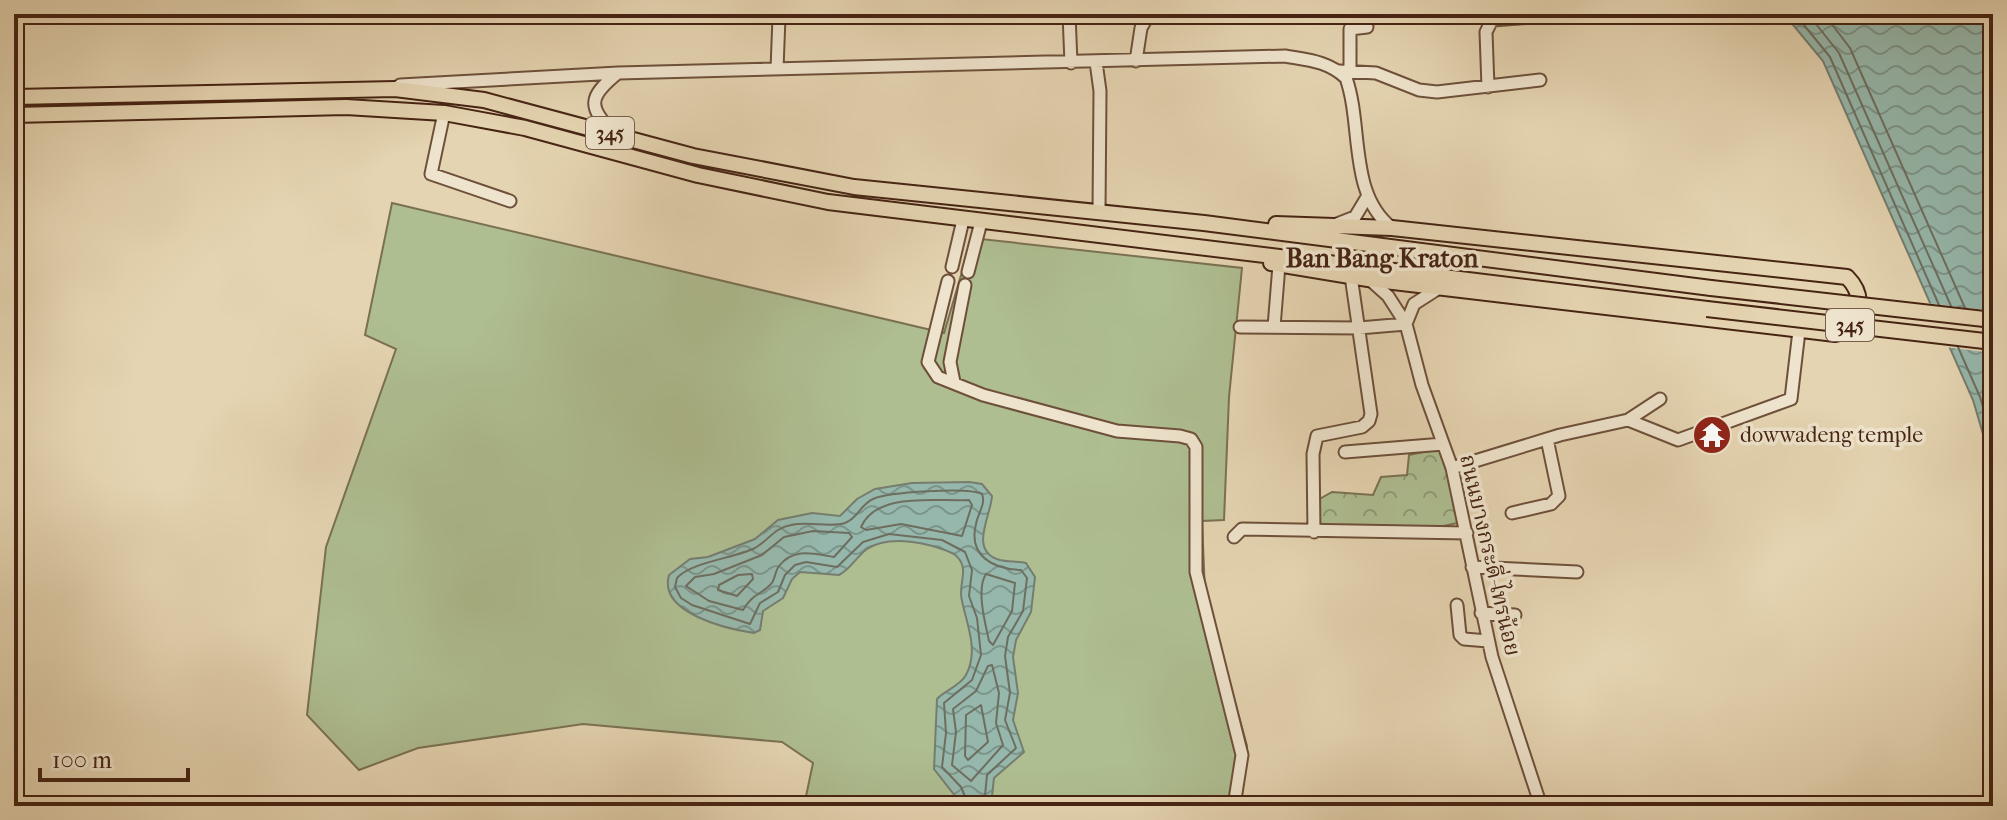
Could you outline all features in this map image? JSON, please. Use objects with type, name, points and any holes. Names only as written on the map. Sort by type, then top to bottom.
[{"type":"main road","name":"345","points":[[14,97],[363,86],[484,100],[693,156],[824,182],[911,195],[1204,223],[1711,288],[1993,320]]},
{"type":"main road","name":"345","points":[[14,115],[346,107],[444,113],[525,128],[759,189],[963,220],[1993,342]]},
{"type":"main road","points":[[1202,246],[1279,265],[1368,279],[1799,331],[1835,334],[1847,331],[1860,309],[1854,284],[1847,277],[1392,228],[1204,223]]},
{"type":"street","points":[[1069,14],[1071,63]]},
{"type":"street","points":[[1136,61],[1141,28],[1149,14]]},
{"type":"street","points":[[1488,87],[1486,32],[1492,20],[1563,15]]},
{"type":"street","points":[[777,69],[779,17]]},
{"type":"street","points":[[1367,27],[1350,29],[1344,71],[1351,90],[1367,197],[1374,211],[1392,228]]},
{"type":"street","points":[[363,86],[618,73],[1285,56],[1321,62],[1344,71],[1376,73],[1419,90],[1488,87],[1540,80]]},
{"type":"street","points":[[1096,62],[1100,91],[1099,211]]},
{"type":"street","points":[[616,135],[598,117],[594,107],[596,94],[618,73]]},
{"type":"street","points":[[444,113],[431,174],[510,201]]},
{"type":"street","points":[[1327,225],[1344,224],[1355,217],[1367,197]]},
{"type":"street","points":[[952,267],[963,220]]},
{"type":"street","points":[[968,272],[981,222]]},
{"type":"street","points":[[1274,327],[1279,265]]},
{"type":"street","points":[[1314,532],[1313,454],[1317,436],[1362,427],[1371,414],[1351,276]]},
{"type":"street","name":"ถนนบางกระดี่-ไทรน้อย","points":[[1368,279],[1388,296],[1406,324],[1422,385],[1452,468],[1488,641],[1541,806]]},
{"type":"street","points":[[948,281],[928,362],[938,377],[983,395],[1101,427],[1180,436],[1191,439],[1196,447],[1196,572],[1242,755],[1234,806]]},
{"type":"street","points":[[954,382],[950,362],[965,285]]},
{"type":"street","points":[[1240,327],[1359,328],[1406,324],[1414,304],[1439,288]]},
{"type":"street","points":[[1628,420],[1678,440],[1791,399],[1799,331]]},
{"type":"street","points":[[1452,468],[1547,439],[1628,420],[1660,399]]},
{"type":"street","points":[[1512,513],[1551,504],[1559,496],[1547,439]]},
{"type":"street","points":[[1345,452],[1443,444]]},
{"type":"street","points":[[1234,537],[1242,529],[1467,533]]},
{"type":"street","points":[[1472,567],[1577,572]]},
{"type":"street","points":[[14,569],[14,583]]},
{"type":"street","points":[[1457,605],[1460,635],[1469,642],[1488,641]]},
{"type":"street","points":[[1481,613],[1515,615]]},
{"type":"green space","points":[[392,203],[944,333],[972,238],[1242,268],[1229,397],[1224,520],[1202,521],[1205,592],[1247,746],[1233,806],[804,806],[813,763],[782,742],[583,724],[418,748],[359,770],[307,715],[326,547],[396,349],[365,335]]},
{"type":"green space","points":[[1442,448],[1462,522],[1439,527],[1317,525],[1316,501],[1332,492],[1373,495],[1381,477],[1407,475],[1409,455]]},
{"type":"water","points":[[1784,14],[1993,14],[1993,468],[1973,400],[1823,61]]},
{"type":"water","points":[[912,483],[982,484],[992,496],[984,532],[985,549],[1000,560],[1026,563],[1035,577],[1031,612],[1016,640],[1013,657],[1018,693],[1013,720],[1024,752],[994,778],[991,806],[963,806],[934,769],[937,699],[963,679],[972,656],[961,594],[963,570],[954,554],[934,546],[887,542],[867,549],[839,575],[800,572],[792,579],[783,598],[763,611],[760,630],[754,633],[697,617],[674,600],[668,588],[669,575],[690,559],[708,557],[755,539],[778,520],[812,513],[840,516],[857,499],[875,489]]},
{"type":"pier","points":[[1926,303],[1993,311],[1993,353],[1945,347]]},
{"type":"place","name":"dowwadeng temple","points":[[1712,435]]},
{"type":"district","name":"Ban Bang Kraton","points":[[1382,258]]}]
